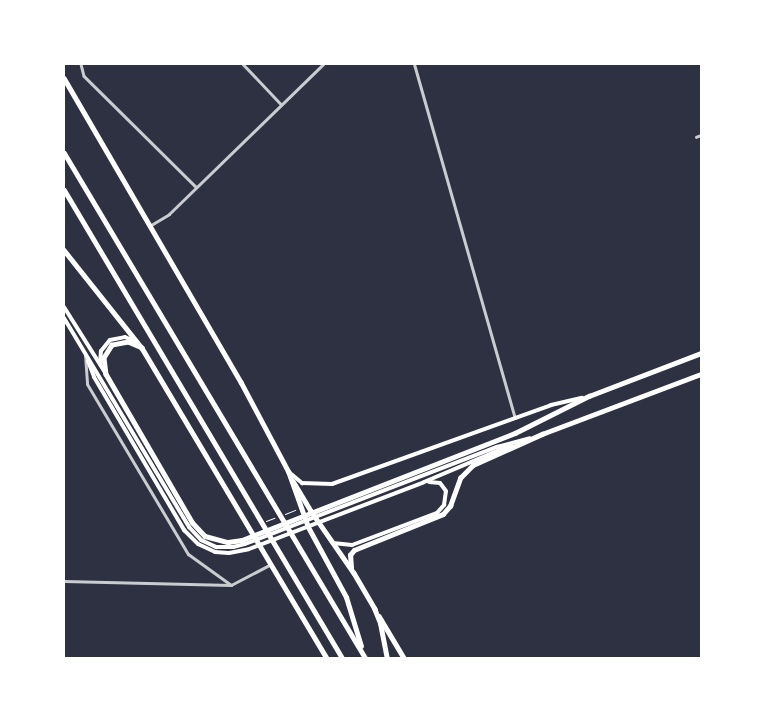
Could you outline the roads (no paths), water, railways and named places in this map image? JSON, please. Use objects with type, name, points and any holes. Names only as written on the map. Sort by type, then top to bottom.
[{"type":"highway","points":[[64,153],[364,656]]},
{"type":"highway","points":[[64,190],[342,658]]},
{"type":"highway","points":[[288,471],[308,526],[346,597],[364,656]]},
{"type":"highway","points":[[374,608],[380,623],[387,658]]},
{"type":"main road","points":[[64,78],[241,382],[288,471],[328,538],[354,573],[404,658]]},
{"type":"main road","points":[[64,250],[142,348],[327,658]]},
{"type":"main road","points":[[64,307],[106,374],[196,528],[205,536],[216,540],[232,542],[248,540]]},
{"type":"main road","points":[[64,318],[84,353],[99,385],[188,536],[203,548],[215,552],[236,552],[253,547],[424,482],[530,438]]},
{"type":"main road","points":[[101,366],[101,351],[112,339],[129,338],[142,348]]},
{"type":"main road","points":[[106,374],[104,358],[112,345],[128,342],[142,348]]},
{"type":"main road","points":[[84,353],[100,374],[193,533],[206,543],[216,547],[233,547],[524,430],[589,396],[701,353]]},
{"type":"main road","points":[[323,511],[497,447],[542,434],[701,374]]},
{"type":"main road","points":[[288,471],[302,483],[332,484],[551,405],[589,396]]},
{"type":"main road","points":[[354,573],[349,560],[352,551],[440,517],[448,509],[456,485],[468,468],[542,434]]},
{"type":"main road","points":[[328,538],[336,545],[352,545],[436,513],[446,501],[446,488],[438,482],[424,482]]},
{"type":"street","points":[[81,64],[84,76],[196,187]]},
{"type":"street","points":[[243,64],[281,104]]},
{"type":"street","points":[[151,225],[165,217],[323,64]]},
{"type":"street","points":[[414,64],[515,418]]},
{"type":"street","points":[[696,137],[701,135]]},
{"type":"street","points":[[84,353],[87,384],[182,547],[188,554],[231,585]]},
{"type":"street","points":[[64,581],[231,585],[271,564]]}]
